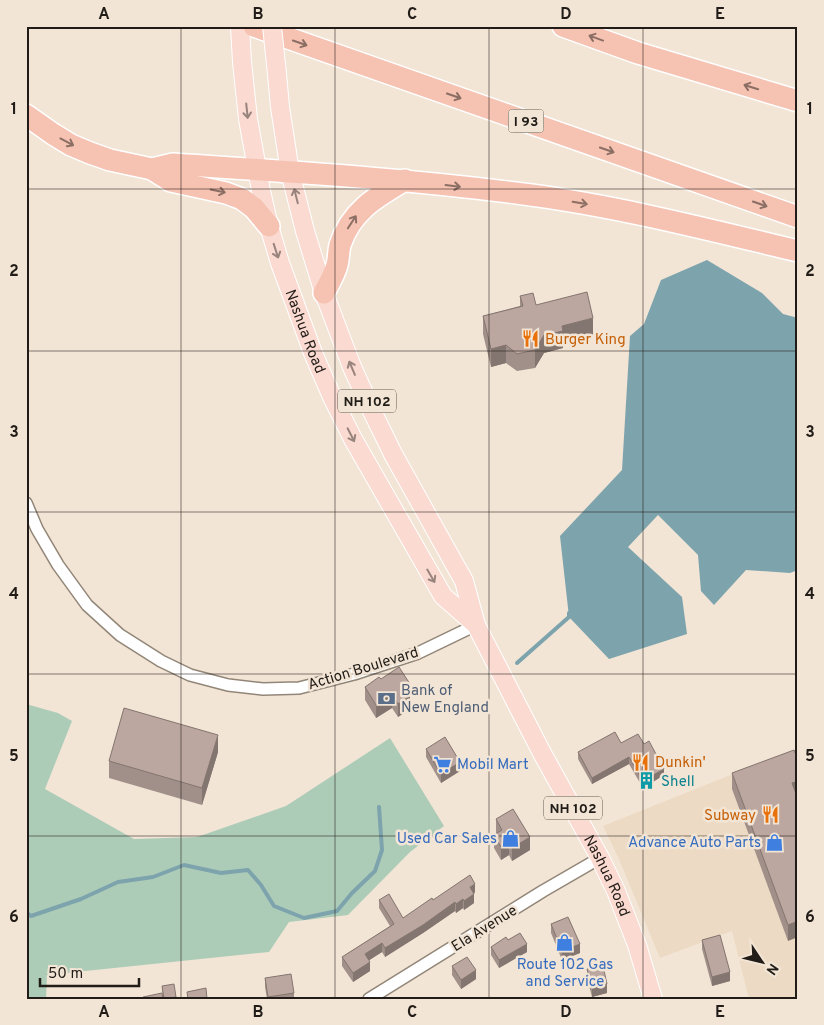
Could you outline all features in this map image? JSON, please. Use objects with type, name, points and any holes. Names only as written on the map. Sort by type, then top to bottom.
[{"type":"highway","name":"I 93","points":[[254,26],[798,217]]},
{"type":"highway","points":[[563,26],[638,53],[798,101]]},
{"type":"highway","points":[[26,115],[53,134],[90,153],[110,160],[152,169],[170,181],[226,193],[242,199],[254,208],[269,226]]},
{"type":"highway","points":[[152,169],[173,164],[256,169],[405,180],[532,195],[670,220],[798,251]]},
{"type":"highway","points":[[324,293],[337,267],[340,246],[353,219],[373,200],[405,180]]},
{"type":"main road","name":"Nashua Road","points":[[240,26],[248,119],[256,169],[269,226],[296,308],[313,352],[332,397],[353,439],[443,596],[476,625]]},
{"type":"main road","name":"Nashua Road","points":[[272,26],[281,114],[290,172],[305,231],[324,293],[352,367],[382,432],[464,581],[476,625],[542,753],[600,858],[616,892],[637,946],[653,999]]},
{"type":"street","name":"Action Boulevard","points":[[26,503],[58,565],[87,605],[120,635],[161,661],[190,676],[228,686],[263,689],[299,688],[354,674],[418,652],[476,625]]},
{"type":"street","name":"Ela Avenue","points":[[369,999],[600,858]]},
{"type":"shaded area","points":[[798,748],[798,999],[749,999],[732,931],[660,958],[603,826]]},
{"type":"green space","points":[[26,704],[58,713],[72,721],[45,789],[134,839],[197,837],[286,806],[390,738],[444,826],[410,852],[348,915],[289,922],[269,952],[47,975],[46,999],[26,999]]},
{"type":"water","points":[[707,260],[762,293],[783,314],[798,318],[798,570],[790,573],[746,570],[714,605],[701,591],[698,555],[658,515],[628,547],[682,597],[687,634],[609,659],[569,617],[560,536],[622,470],[630,336],[644,324],[661,280]]},
{"type":"building","points":[[587,292],[593,318],[562,326],[563,331],[544,335],[535,350],[517,354],[506,345],[491,349],[483,316],[523,306],[520,296],[533,293],[536,305]]},
{"type":"building","points":[[399,667],[410,684],[404,687],[410,696],[398,704],[392,694],[376,705],[365,687],[379,677],[381,679]]},
{"type":"building","points":[[124,708],[218,735],[202,788],[109,761]]},
{"type":"building","points":[[615,732],[621,743],[638,734],[644,744],[649,741],[664,769],[643,781],[629,757],[592,778],[578,752]]},
{"type":"building","points":[[445,737],[460,762],[441,774],[426,749]]},
{"type":"building","points":[[794,750],[798,760],[798,781],[792,783],[798,799],[798,921],[788,925],[732,773]]},
{"type":"building","points":[[513,809],[530,837],[512,848],[509,842],[501,847],[494,835],[502,830],[496,819]]},
{"type":"building","points":[[470,875],[475,884],[470,887],[474,894],[464,901],[463,899],[456,904],[455,902],[423,925],[385,948],[382,943],[365,954],[370,962],[353,973],[342,957],[394,924],[379,900],[389,894],[403,918]]},
{"type":"building","points":[[568,917],[580,944],[562,951],[551,924]]},
{"type":"building","points":[[520,933],[527,944],[499,960],[491,947],[506,937],[508,940]]},
{"type":"building","points":[[720,935],[730,972],[712,977],[702,940]]},
{"type":"building","points":[[467,957],[476,970],[461,980],[452,966]]},
{"type":"building","points":[[603,966],[607,984],[592,988],[587,969]]},
{"type":"building","points":[[291,974],[294,993],[268,997],[265,978]]},
{"type":"building","points":[[174,984],[176,997],[164,999],[162,986]]},
{"type":"building","points":[[206,988],[207,999],[188,999],[187,992]]},
{"type":"building","points":[[162,993],[163,999],[144,999],[143,997]]},
{"type":"waterway","points":[[517,663],[569,617],[569,613]]},
{"type":"waterway","points":[[26,912],[31,916],[81,899],[118,882],[153,877],[184,865],[221,873],[248,870],[261,885],[274,906],[304,918],[337,911],[352,893],[375,871],[382,850],[379,807]]},
{"type":"place","name":"Burger King","points":[[531,339]]},
{"type":"place","name":"Bank of New England","points":[[387,699]]},
{"type":"place","name":"Dunkin'","points":[[641,762]]},
{"type":"place","name":"Mobil Mart","points":[[443,764]]},
{"type":"place","name":"Shell","points":[[647,781]]},
{"type":"place","name":"Subway","points":[[770,815]]},
{"type":"place","name":"Used Car Sales","points":[[511,838]]},
{"type":"place","name":"Advance Auto Parts","points":[[775,842]]},
{"type":"place","name":"Route 102 Gas and Service","points":[[565,943]]}]
